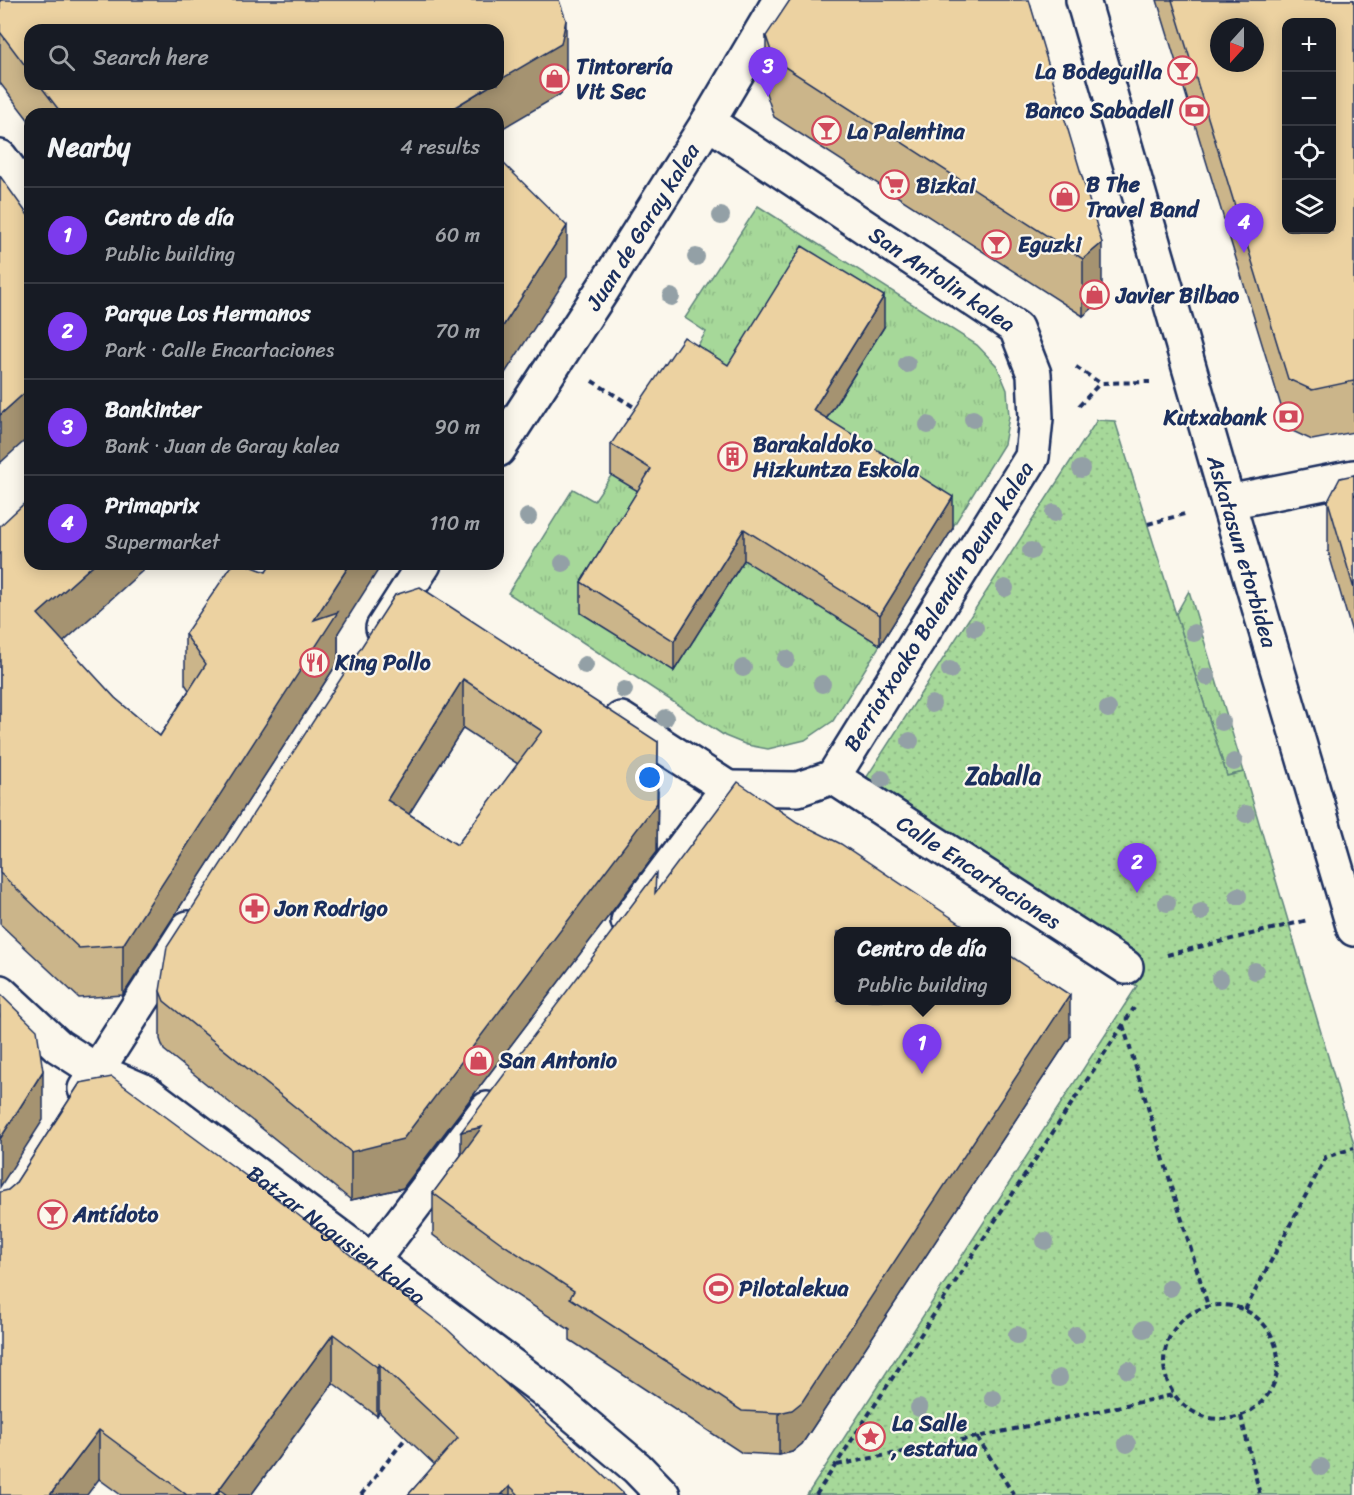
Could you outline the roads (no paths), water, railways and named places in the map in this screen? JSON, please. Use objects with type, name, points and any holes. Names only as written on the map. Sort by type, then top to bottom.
[{"type":"street","name":"Juan de Garay kalea","points":[[504,441],[708,122],[780,0]]},
{"type":"street","name":"Askatasun etorbidea","points":[[1083,0],[1351,920]]},
{"type":"street","name":"San Antolin kalea","points":[[708,122],[1017,328]]},
{"type":"street","points":[[0,157],[24,189]]},
{"type":"street","name":"Berriotxoako Balendin Deuna kalea","points":[[728,788],[798,789],[833,777],[1032,458],[1036,418],[1034,374],[1017,328]]},
{"type":"street","points":[[1228,502],[1354,477]]},
{"type":"street","points":[[367,652],[422,581]]},
{"type":"street","points":[[599,705],[728,788],[614,940]]},
{"type":"street","name":"Calle Encartaciones","points":[[833,777],[1126,967]]},
{"type":"street","points":[[71,1111],[206,901]]},
{"type":"street","name":"Batzar Nagusien kalea","points":[[0,992],[58,1046],[97,1071],[146,1092],[543,1389],[637,1468],[663,1495]]},
{"type":"street","points":[[372,1261],[508,1082]]},
{"type":"place","name":"La Bodeguilla","points":[[1183,71]]},
{"type":"place","name":"Tintorería Vit Sec","points":[[555,79]]},
{"type":"place","name":"Bankinter","points":[[768,97]]},
{"type":"place","name":"Banco Sabadell","points":[[1194,110]]},
{"type":"place","name":"La Palentina","points":[[826,131]]},
{"type":"place","name":"Bizkai","points":[[895,185]]},
{"type":"place","name":"B The Travel Band","points":[[1065,197]]},
{"type":"place","name":"Eguzki","points":[[997,244]]},
{"type":"place","name":"Primaprix","points":[[1244,253]]},
{"type":"place","name":"Javier Bilbao","points":[[1095,295]]},
{"type":"place","name":"Kutxabank","points":[[1288,417]]},
{"type":"place","name":"Barakaldoko Hizkuntza Eskola","points":[[732,457]]},
{"type":"place","name":"King Pollo","points":[[314,662]]},
{"type":"place","name":"Parque Los Hermanos","points":[[1137,893]]},
{"type":"place","name":"Jon Rodrigo","points":[[254,908]]},
{"type":"place","name":"San Antonio","points":[[478,1060]]},
{"type":"place","name":"Centro de día","points":[[922,1074]]},
{"type":"place","name":"Antídoto","points":[[52,1214]]},
{"type":"place","name":"Pilotalekua","points":[[718,1288]]},
{"type":"place","name":"La Salle , estatua","points":[[871,1436]]},
{"type":"district","name":"Zaballa","points":[[1003,776]]}]
